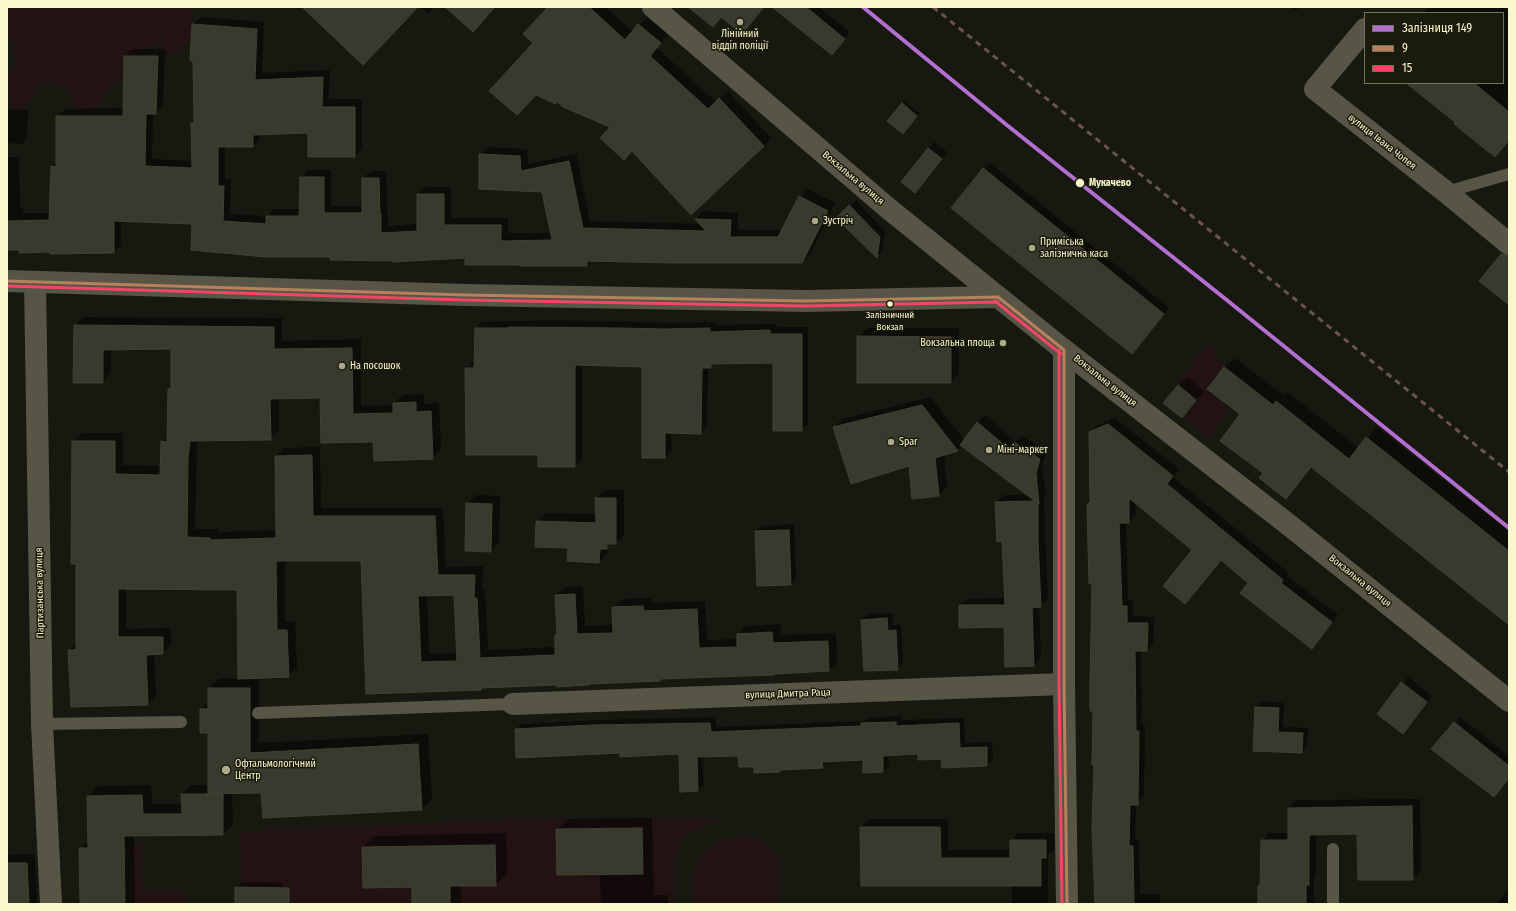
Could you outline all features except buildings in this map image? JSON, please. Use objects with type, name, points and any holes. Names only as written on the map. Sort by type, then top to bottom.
[{"type":"street","name":"Вокзальна вулиця","points":[[653,7],[839,167],[998,297],[1064,350],[1290,524],[1509,701]]},
{"type":"street","name":"вулиця Івана Чопея","points":[[1364,29],[1315,90],[1446,192],[1509,244]]},
{"type":"street","points":[[7,281],[466,295],[806,301],[998,297]]},
{"type":"street","name":"Партизанська вулиця","points":[[35,282],[42,724],[51,904]]},
{"type":"street","points":[[1064,350],[1064,684],[1066,904]]},
{"type":"street","name":"вулиця Дмитра Раца","points":[[512,704],[1064,684]]},
{"type":"lane","points":[[1446,192],[1509,174]]},
{"type":"lane","points":[[258,713],[512,704]]},
{"type":"lane","points":[[42,724],[181,722]]},
{"type":"lane","points":[[1333,849],[1333,904]]},
{"type":"shaded area","points":[[7,7],[192,7],[191,38],[184,49],[176,53],[167,52],[160,43],[155,44],[143,53],[136,56],[124,56],[124,69],[119,83],[112,85],[103,95],[103,102],[96,107],[83,111],[76,106],[71,98],[71,90],[63,85],[44,82],[37,87],[33,97],[25,108],[15,109],[9,102],[10,88],[7,80],[7,77],[14,69],[15,58],[13,40],[7,38]]},
{"type":"shaded area","points":[[1208,344],[1218,352],[1213,359],[1224,367],[1206,391],[1230,409],[1209,437],[1185,418],[1200,399],[1178,383]]},
{"type":"shaded area","points":[[726,818],[700,828],[686,836],[676,851],[675,904],[277,904],[242,887],[240,832],[505,820]]},
{"type":"shaded area","points":[[750,837],[760,840],[771,847],[778,858],[779,904],[695,904],[694,872],[699,857],[710,847],[722,840]]},
{"type":"shaded area","points":[[142,846],[142,884],[146,891],[178,891],[186,894],[186,904],[132,904],[130,847]]},
{"type":"railway","points":[[933,7],[1509,472]]},
{"type":"rail line","name":"149","points":[[863,7],[1008,126],[1509,528]]},
{"type":"transit line","name":"9","points":[[7,281],[466,295],[806,301],[998,297]]},
{"type":"transit line","name":"15","points":[[7,286],[466,300],[806,306],[998,302]]},
{"type":"transit line","name":"9","points":[[998,297],[1064,350]]},
{"type":"transit line","name":"15","points":[[995,301],[1061,354]]},
{"type":"transit line","name":"15","points":[[1059,350],[1059,684],[1062,904]]},
{"type":"transit line","name":"9","points":[[1064,350],[1064,684],[1067,904]]},
{"type":"place","name":"Лінійний відділ поліції","points":[[740,22]]},
{"type":"place","name":"Мукачево","points":[[1080,183]]},
{"type":"place","name":"Зустріч","points":[[815,221]]},
{"type":"place","name":"Приміська залізнична каса","points":[[1032,248]]},
{"type":"place","name":"Залізничний Вокзал","points":[[890,304]]},
{"type":"place","name":"Вокзальна площа","points":[[1003,343]]},
{"type":"place","name":"На посошок","points":[[342,366]]},
{"type":"place","name":"Spar","points":[[891,442]]},
{"type":"place","name":"Міні-маркет","points":[[989,450]]},
{"type":"place","name":"Офтальмологічний Центр","points":[[226,770]]}]
